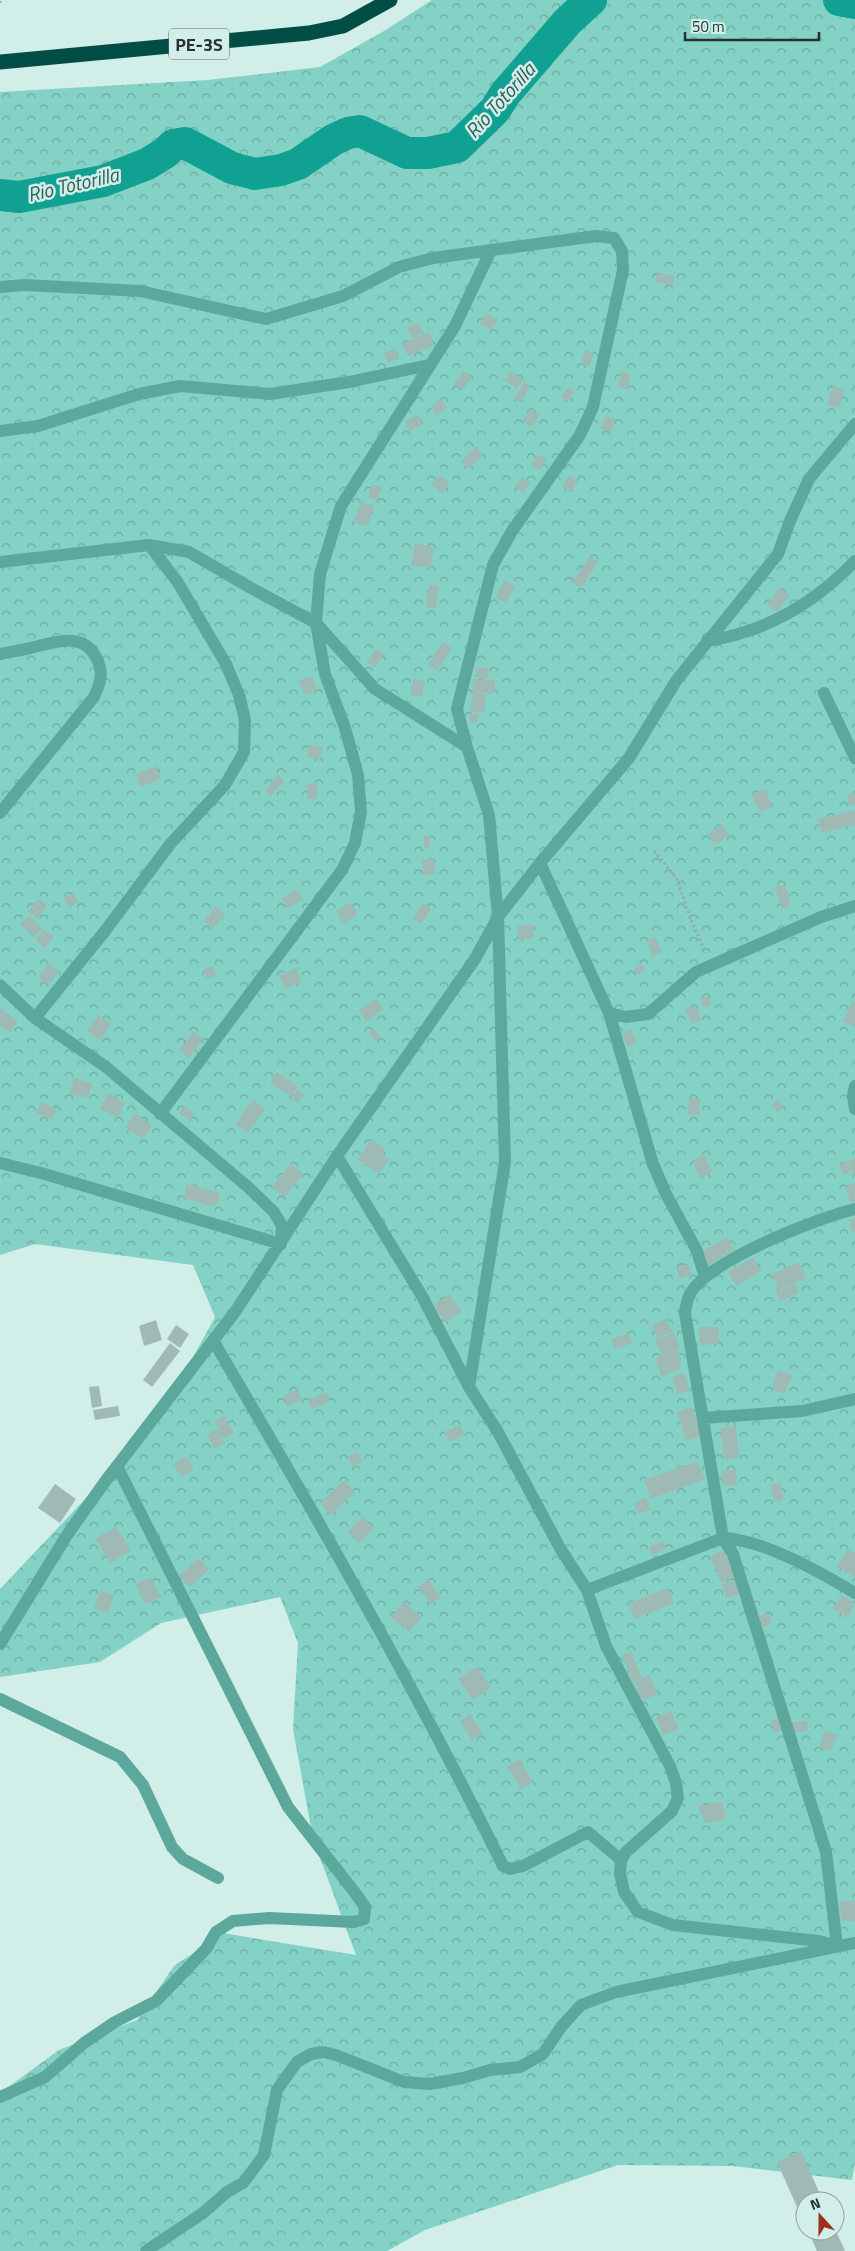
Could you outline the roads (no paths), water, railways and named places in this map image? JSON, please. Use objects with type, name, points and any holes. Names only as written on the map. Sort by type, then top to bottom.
[{"type":"highway","name":"PE-3S","points":[[0,62],[310,33],[343,26],[390,0]]},
{"type":"street","points":[[0,287],[25,285],[140,291],[266,319],[343,296],[399,267],[433,258],[596,236],[614,238],[622,251],[623,270],[593,407],[580,435],[512,530],[493,565],[457,709],[489,815],[498,917],[506,1162],[469,1387]]},
{"type":"street","points":[[160,1114],[342,870],[356,842],[361,812],[358,775],[345,728],[325,674],[316,623],[320,574],[341,506],[455,326],[491,250]]},
{"type":"street","points":[[0,431],[38,426],[139,394],[180,386],[270,394],[348,382],[429,365]]},
{"type":"street","points":[[0,1644],[67,1535],[214,1342],[281,1244],[337,1156],[475,958],[498,917],[522,889],[540,863],[629,758],[676,681],[778,554],[790,520],[809,479],[855,424]]},
{"type":"street","points":[[0,562],[149,545],[188,552],[316,623],[375,689],[467,747]]},
{"type":"street","points":[[36,1018],[171,843],[225,785],[244,752],[244,720],[239,695],[226,664],[177,580],[149,545]]},
{"type":"street","points":[[708,641],[743,633],[788,615],[832,582],[855,561]]},
{"type":"street","points":[[0,654],[56,640],[78,640],[93,651],[101,666],[102,680],[94,697],[0,813]]},
{"type":"street","points":[[824,693],[855,758]]},
{"type":"street","points":[[540,863],[609,1013],[653,1164],[666,1194],[697,1251],[705,1277]]},
{"type":"street","points":[[609,1013],[626,1018],[648,1014],[683,981],[711,965],[821,918],[855,906]]},
{"type":"street","points":[[0,984],[36,1018],[106,1067],[248,1187],[274,1212],[282,1226],[281,1244]]},
{"type":"street","points":[[855,1086],[853,1096],[855,1109]]},
{"type":"street","points":[[337,1156],[422,1296],[469,1387],[498,1432],[560,1548],[587,1590],[606,1646],[670,1766],[676,1783],[678,1798],[672,1811],[626,1852],[621,1860],[620,1873],[624,1892],[638,1912],[673,1925],[819,1942],[837,1946]]},
{"type":"street","points":[[0,1163],[41,1172],[281,1244]]},
{"type":"street","points":[[837,1946],[826,1852],[733,1554],[723,1538],[685,1313],[689,1295],[705,1277],[770,1239],[833,1214],[855,1209]]},
{"type":"street","points":[[214,1342],[332,1544],[454,1766],[503,1866],[510,1869],[523,1866],[588,1832],[621,1860]]},
{"type":"street","points":[[703,1418],[802,1411],[855,1398]]},
{"type":"street","points":[[0,2097],[45,2077],[84,2043],[115,2022],[156,2001],[206,1949],[216,1932],[234,1921],[269,1918],[354,1922],[364,1919],[365,1907],[288,1807],[118,1466]]},
{"type":"street","points":[[587,1590],[723,1538],[740,1539],[761,1547],[823,1574],[855,1593]]},
{"type":"street","points":[[0,1699],[120,1757],[144,1785],[172,1847],[182,1859],[218,1878]]},
{"type":"street","points":[[146,2251],[203,2213],[227,2192],[242,2183],[250,2174],[264,2155],[277,2090],[297,2062],[311,2054],[323,2052],[336,2055],[404,2082],[430,2084],[463,2078],[490,2070],[520,2067],[543,2054],[561,2027],[581,2005],[616,1992],[855,1943]]},
{"type":"waterway","name":"Rio Totorilla","points":[[0,195],[19,197],[103,181],[147,164],[165,153],[173,145],[185,143],[232,168],[255,174],[281,170],[298,164],[333,140],[348,133],[360,131],[407,153],[428,153],[457,147],[495,110],[505,94],[567,22],[591,0]]},
{"type":"waterway","name":"Rio Totorilla","points":[[839,0],[855,3]]}]
